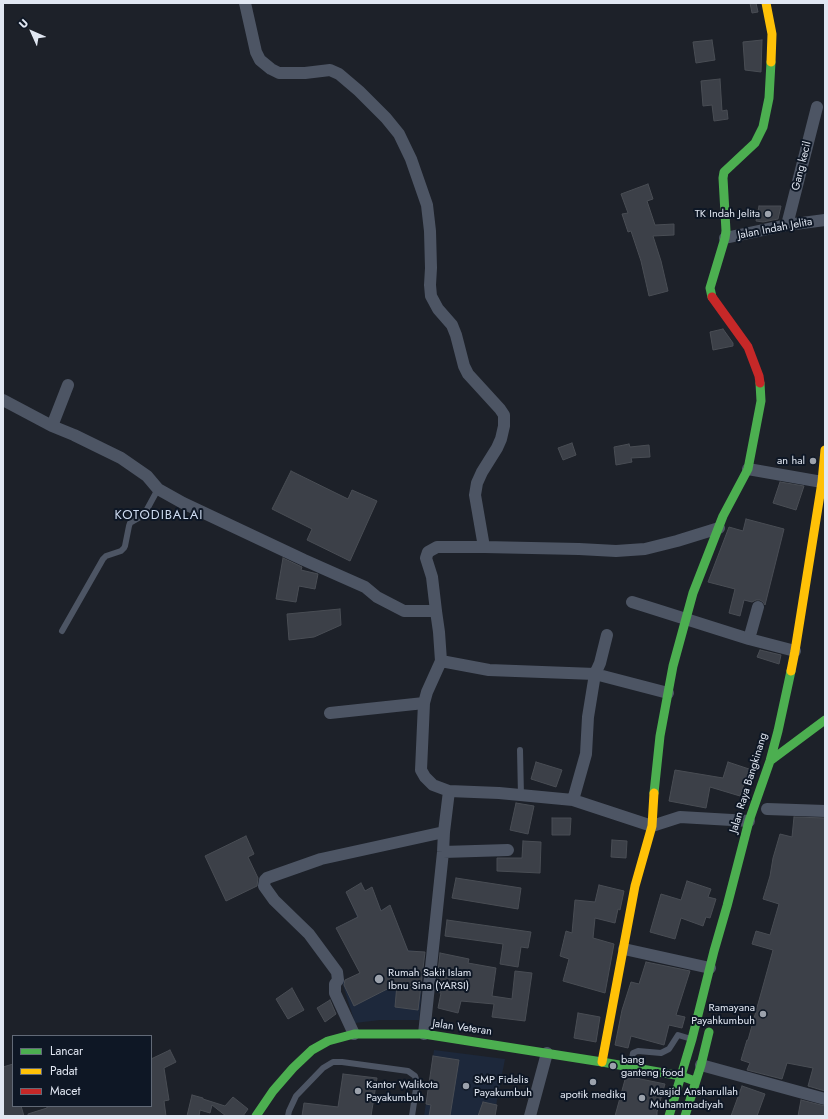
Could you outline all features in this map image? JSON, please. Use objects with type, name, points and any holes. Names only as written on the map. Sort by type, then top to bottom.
[{"type":"main road","points":[[602,1062],[635,886],[652,826],[660,736],[673,666],[693,593],[723,516],[748,469],[761,401],[759,376],[748,347],[712,298],[710,288],[726,231],[723,178],[724,172],[755,142],[763,127],[769,98],[772,34],[766,3]]},
{"type":"main road","name":"Jalan Raya Bangkinang","points":[[669,1116],[692,1039],[714,951],[750,821],[770,761],[778,731],[795,651],[822,482],[825,450]]},
{"type":"main road","name":"Jalan Raya Bangkinang","points":[[778,767],[782,753],[825,520]]},
{"type":"main road","points":[[770,761],[825,720]]},
{"type":"main road","points":[[727,906],[738,909]]},
{"type":"main road","points":[[686,1116],[701,1065],[711,1021]]},
{"type":"main road","name":"Jalan Veteran","points":[[256,1116],[274,1090],[293,1068],[312,1050],[328,1041],[354,1034],[424,1034],[602,1062],[681,1076],[696,1081]]},
{"type":"street","points":[[245,3],[256,52],[260,60],[271,69],[279,72],[305,73],[330,70],[339,74],[386,118],[399,134],[411,158],[427,205],[430,231],[431,296],[438,309],[452,325],[464,366],[468,374],[504,415],[504,426],[501,438],[497,448],[482,472],[477,483],[475,495],[484,547]]},
{"type":"street","name":"Gang kecil","points":[[787,225],[817,107]]},
{"type":"street","name":"Jalan Indah Jelita","points":[[725,238],[787,225],[825,220]]},
{"type":"street","points":[[52,426],[68,385]]},
{"type":"street","points":[[3,400],[52,426],[74,435],[120,458],[147,476],[158,489],[183,504],[365,587],[378,597],[404,611],[436,611]]},
{"type":"street","points":[[748,469],[822,482]]},
{"type":"street","points":[[719,528],[645,549],[616,551],[437,547],[428,552],[426,558],[432,577],[441,660],[427,692],[424,703],[422,770],[425,777],[432,785],[449,791],[499,793],[573,800],[652,826],[680,817],[750,821]]},
{"type":"street","points":[[632,602],[750,639],[795,651]]},
{"type":"street","points":[[750,639],[758,607]]},
{"type":"street","points":[[573,800],[586,754],[588,717],[595,674],[600,663],[606,635]]},
{"type":"street","points":[[441,660],[489,670],[595,674],[668,693]]},
{"type":"street","points":[[330,713],[424,703]]},
{"type":"street","points":[[424,1034],[449,791]]},
{"type":"street","points":[[767,809],[825,811]]},
{"type":"street","points":[[354,1034],[335,993],[335,984],[338,980],[337,972],[309,934],[274,900],[264,886],[265,880],[321,859],[444,832]]},
{"type":"street","points":[[443,852],[508,850]]},
{"type":"street","points":[[624,949],[710,968]]},
{"type":"street","points":[[530,1116],[547,1053]]},
{"type":"street","points":[[701,1065],[825,1099]]},
{"type":"lane","points":[[62,631],[103,559],[106,556],[121,551],[124,548],[130,523],[145,513],[158,489]]},
{"type":"lane","points":[[520,750],[521,796]]},
{"type":"lane","points":[[630,1067],[634,1053],[638,1051],[661,1053],[669,1049],[678,1035],[692,1039]]},
{"type":"lane","points":[[288,1116],[296,1096],[323,1068],[333,1062],[342,1062],[408,1071],[415,1076],[417,1082],[412,1116]]},
{"type":"shaded area","points":[[361,883],[365,891],[372,887],[381,910],[390,905],[408,950],[425,952],[419,1020],[380,1020],[355,1023],[342,982],[360,973],[336,928],[357,917],[346,892]]},
{"type":"shaded area","points":[[434,1050],[505,1059],[494,1116],[424,1116]]},
{"type":"building","points":[[750,3],[756,3],[758,12],[752,13]]},
{"type":"building","points":[[712,40],[715,60],[696,63],[693,42]]},
{"type":"building","points":[[762,40],[761,72],[745,70],[743,42]]},
{"type":"building","points":[[720,79],[722,111],[727,110],[728,119],[714,121],[712,105],[703,106],[701,81]]},
{"type":"building","points":[[648,184],[653,199],[647,201],[655,225],[674,224],[674,235],[653,236],[668,291],[649,296],[641,261],[631,231],[628,232],[622,214],[628,213],[621,194]]},
{"type":"building","name":"TK Indah Jelita","points":[[759,206],[781,206],[778,219],[763,222],[756,221]]},
{"type":"building","points":[[723,329],[733,343],[733,346],[713,350],[710,332]]},
{"type":"building","points":[[572,443],[576,455],[563,460],[558,448]]},
{"type":"building","points":[[629,444],[630,447],[649,445],[650,457],[631,458],[632,462],[616,465],[614,447]]},
{"type":"building","points":[[291,471],[348,499],[352,490],[377,501],[350,561],[307,540],[312,529],[272,509]]},
{"type":"building","points":[[780,482],[804,486],[796,510],[773,503]]},
{"type":"building","points":[[746,519],[784,529],[765,605],[760,600],[752,602],[744,600],[740,616],[729,613],[735,589],[708,582],[729,527],[743,531]]},
{"type":"building","points":[[283,558],[302,567],[301,570],[318,574],[315,589],[299,586],[296,602],[276,599]]},
{"type":"building","points":[[340,609],[341,625],[314,637],[289,640],[287,614]]},
{"type":"building","points":[[760,650],[781,655],[779,664],[757,657]]},
{"type":"building","points":[[536,762],[562,770],[556,787],[531,779]]},
{"type":"building","points":[[728,762],[749,769],[740,796],[710,787],[706,808],[669,801],[675,770],[723,778]]},
{"type":"building","points":[[516,803],[534,806],[528,834],[510,830]]},
{"type":"building","points":[[794,817],[825,818],[825,1091],[808,1086],[813,1068],[787,1063],[782,1079],[747,1070],[750,1063],[741,1060],[773,950],[752,944],[756,931],[770,935],[779,904],[763,899],[780,834],[792,837]]},
{"type":"building","points":[[552,818],[571,818],[570,835],[552,835]]},
{"type":"building","points":[[246,836],[254,854],[248,857],[258,878],[257,886],[226,901],[205,856]]},
{"type":"building","points":[[612,840],[627,841],[626,858],[611,857]]},
{"type":"building","points":[[523,841],[541,842],[540,873],[497,871],[497,858],[522,858]]},
{"type":"building","points":[[456,878],[521,888],[518,909],[452,898]]},
{"type":"building","points":[[687,881],[711,889],[708,897],[716,899],[710,918],[706,917],[703,926],[681,918],[675,939],[650,932],[661,894],[681,900]]},
{"type":"building","points":[[361,883],[365,891],[372,887],[381,911],[390,905],[408,951],[425,952],[418,1010],[395,1007],[397,984],[354,1006],[344,985],[345,980],[360,973],[336,928],[358,917],[346,892]]},
{"type":"building","points":[[599,885],[624,891],[620,910],[618,909],[615,923],[595,918],[593,938],[614,944],[605,993],[563,981],[569,959],[560,956],[566,931],[572,933],[575,900],[595,902]]},
{"type":"building","points":[[447,920],[531,932],[528,948],[521,947],[518,967],[500,964],[503,944],[445,936]]},
{"type":"building","points":[[440,953],[469,959],[468,963],[496,968],[492,996],[512,999],[515,971],[532,973],[525,1021],[492,1017],[494,1004],[461,1001],[458,1013],[438,1008],[441,993],[436,992]]},
{"type":"building","points":[[646,962],[690,971],[676,1015],[685,1017],[682,1028],[669,1025],[664,1045],[631,1036],[628,1048],[615,1045],[622,1010],[631,982],[639,984]]},
{"type":"building","points":[[292,988],[304,1010],[288,1019],[276,999]]},
{"type":"building","points":[[330,1000],[336,1014],[325,1022],[317,1008]]},
{"type":"building","points":[[578,1013],[600,1017],[596,1042],[574,1038]]},
{"type":"building","points":[[170,1050],[176,1062],[164,1068],[169,1100],[164,1101],[166,1116],[28,1116],[28,1114],[47,1107],[152,1107],[152,1059]]},
{"type":"building","points":[[433,1056],[459,1060],[450,1116],[429,1116],[431,1105],[426,1104]]},
{"type":"building","points":[[12,1064],[12,1107],[21,1107],[24,1116],[4,1116],[3,1067]]},
{"type":"building","name":"Kantor Walikota Payakumbuh","points":[[343,1074],[377,1078],[371,1116],[302,1116],[304,1103],[338,1107]]},
{"type":"building","name":"Masjid Ansharullah Muhammadiyah","points":[[626,1076],[665,1084],[657,1116],[615,1116]]},
{"type":"building","points":[[742,1086],[765,1094],[757,1116],[731,1116]]},
{"type":"building","points":[[192,1095],[225,1106],[233,1097],[248,1109],[243,1116],[226,1116],[212,1105],[210,1113],[200,1110],[199,1116],[187,1116]]},
{"type":"building","points":[[801,1100],[825,1106],[825,1116],[798,1116]]},
{"type":"building","points":[[483,1102],[497,1105],[495,1116],[478,1116]]},
{"type":"traffic: fast","points":[[712,297],[710,288],[726,231],[723,178],[724,172],[755,143],[763,127],[769,98],[771,62]]},
{"type":"traffic: fast","points":[[654,793],[660,736],[673,666],[693,593],[723,516],[748,469],[761,401],[760,383]]},
{"type":"traffic: fast","points":[[669,1116],[692,1039],[749,821],[770,761],[791,671]]},
{"type":"traffic: fast","points":[[770,761],[825,720]]},
{"type":"traffic: fast","points":[[685,1116],[701,1065],[709,1032]]},
{"type":"traffic: fast","points":[[256,1116],[273,1091],[293,1068],[312,1050],[328,1041],[354,1034],[424,1034],[602,1062],[681,1076],[692,1080]]},
{"type":"traffic: slow","points":[[766,3],[772,34],[771,62]]},
{"type":"traffic: slow","points":[[791,671],[822,482],[825,450]]},
{"type":"traffic: slow","points":[[602,1062],[635,886],[652,826],[654,793]]},
{"type":"traffic: jam","points":[[712,297],[748,347],[759,376],[760,383]]},
{"type":"place","name":"TK Indah Jelita","points":[[768,214]]},
{"type":"place","name":"an hal","points":[[813,461]]},
{"type":"place","name":"Rumah Sakit Islam Ibnu Sina (YARSI)","points":[[379,979]]},
{"type":"place","name":"Ramayana Payahkumbuh","points":[[763,1014]]},
{"type":"place","name":"bang ganteng food","points":[[613,1066]]},
{"type":"place","name":"apotik medikq","points":[[593,1082]]},
{"type":"place","name":"SMP Fidelis Payakumbuh","points":[[466,1086]]},
{"type":"place","name":"Kantor Walikota Payakumbuh","points":[[358,1091]]},
{"type":"place","name":"Masjid Ansharullah Muhammadiyah","points":[[642,1098]]},
{"type":"district","name":"KOTODIBALAI","points":[[159,516]]}]
